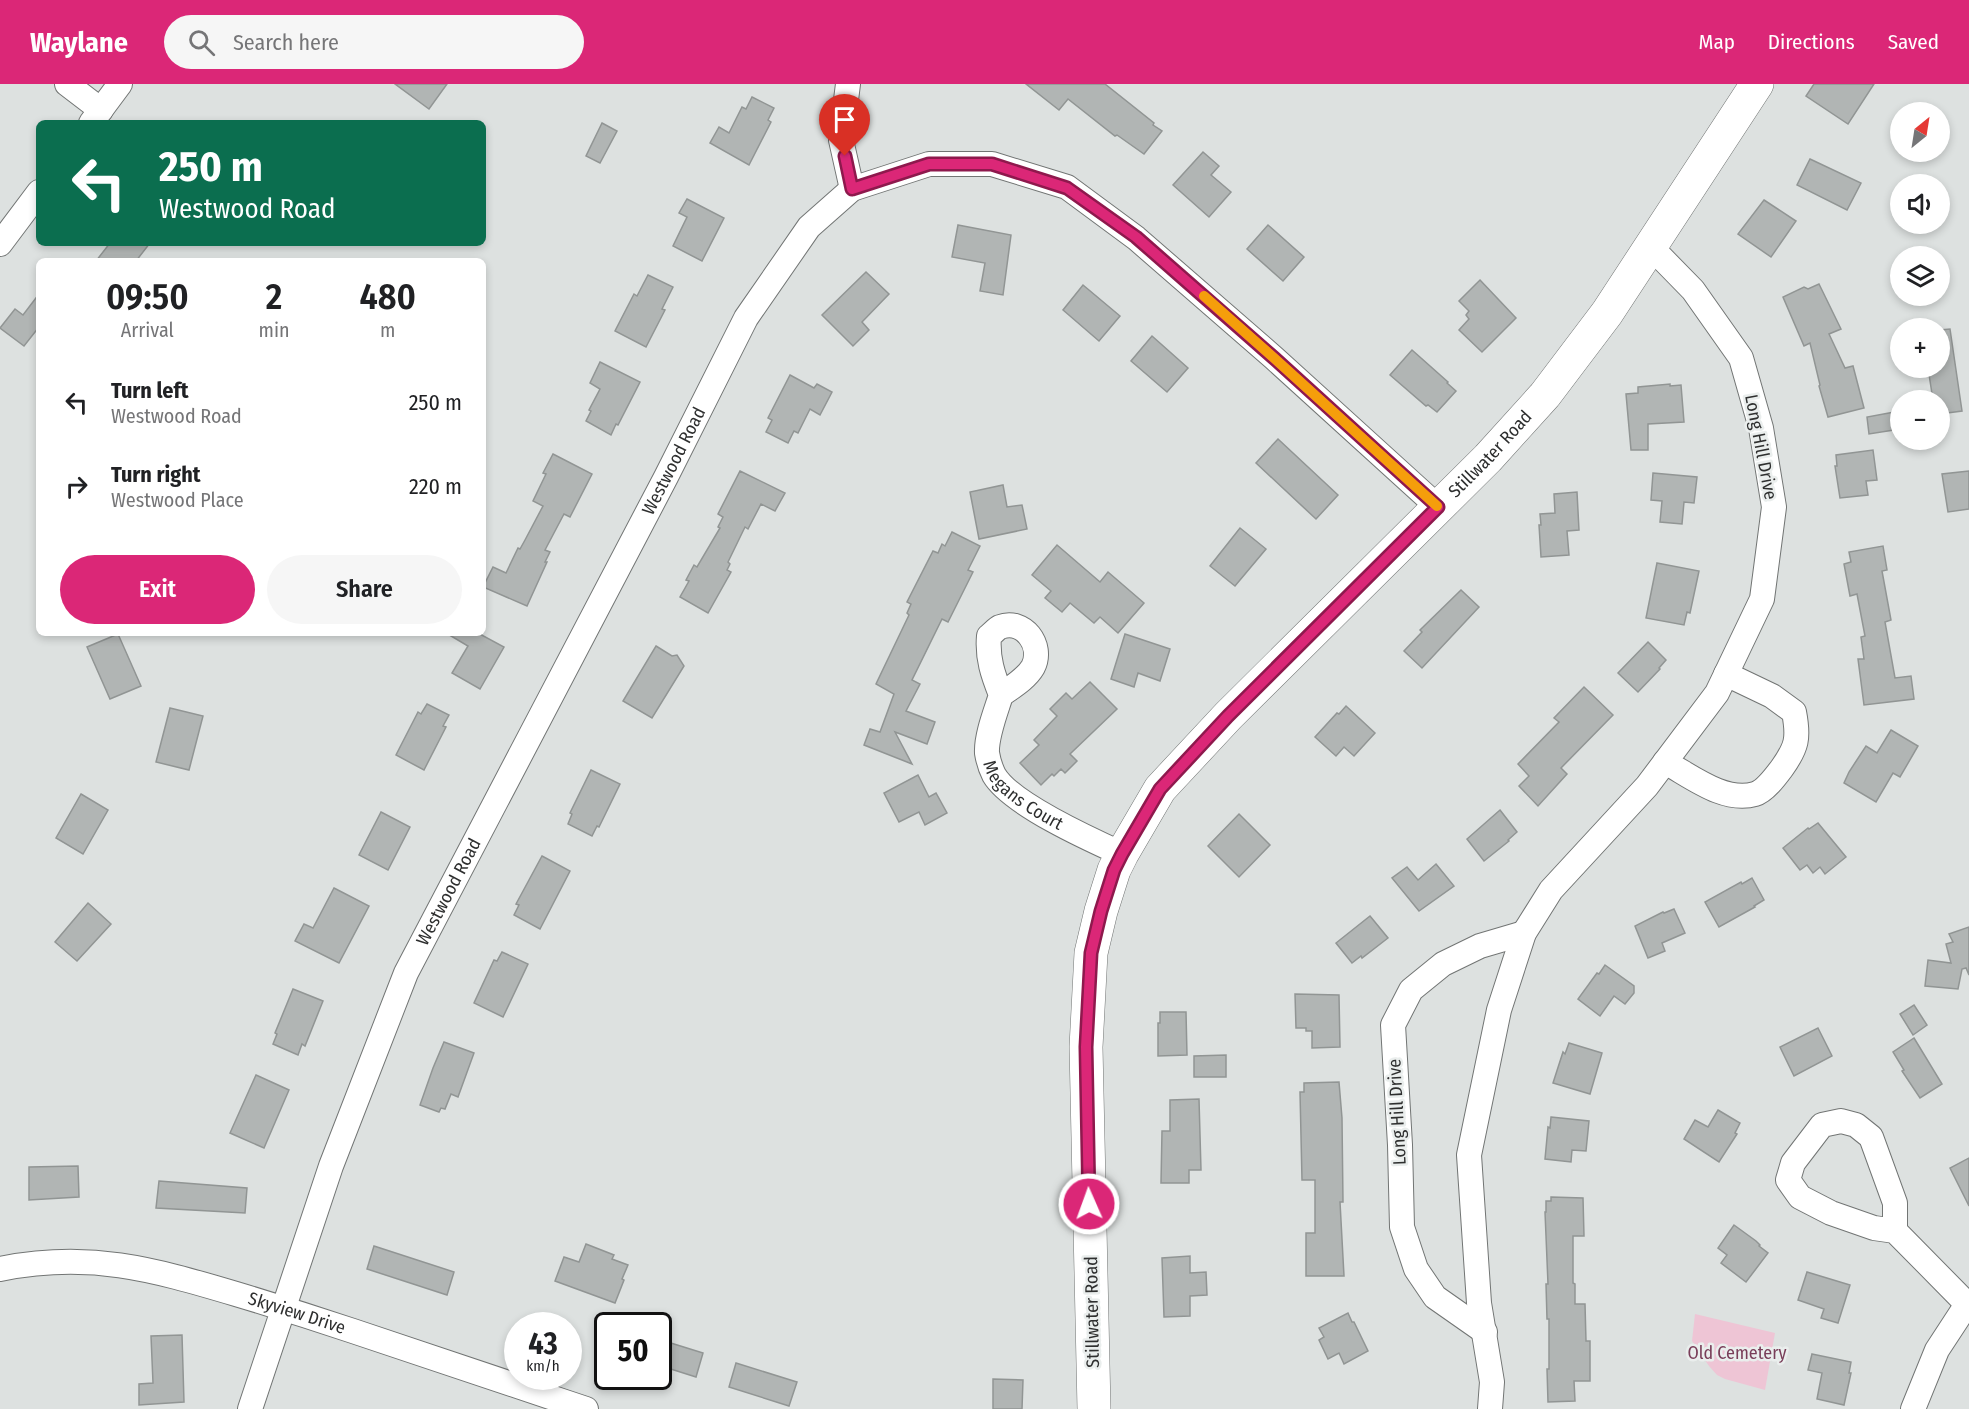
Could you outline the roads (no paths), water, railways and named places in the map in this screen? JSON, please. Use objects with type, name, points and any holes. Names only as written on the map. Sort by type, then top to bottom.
[{"type":"main road","name":"Stillwater Road","points":[[1094,1409],[1086,1047],[1091,953],[1101,911],[1114,870],[1122,854],[1155,798],[1168,781],[1228,716],[1488,458],[1545,395],[1607,313],[1758,85]]},
{"type":"street","points":[[67,84],[96,117],[120,84]]},
{"type":"street","points":[[848,84],[841,140],[852,189]]},
{"type":"street","name":"Westwood Road","points":[[250,1409],[282,1307],[331,1166],[406,973],[660,488],[746,318],[809,227],[852,189],[929,164],[992,164],[1067,188],[1136,237],[1438,507]]},
{"type":"street","points":[[0,244],[36,196]]},
{"type":"street","name":"Long Hill Drive","points":[[1491,1409],[1492,1382],[1477,1282],[1469,1155],[1499,1010],[1524,933],[1551,890],[1647,786],[1717,693],[1762,599],[1774,507],[1761,428],[1741,358],[1693,290],[1650,246]]},
{"type":"street","points":[[1665,762],[1717,791],[1741,795],[1757,793],[1776,776],[1793,752],[1798,733],[1794,712],[1772,696],[1726,674]]},
{"type":"street","name":"Megans Court","points":[[1001,695],[987,748],[994,775],[1021,801],[1076,833],[1122,854]]},
{"type":"street","name":"Long Hill Drive","points":[[1485,1332],[1435,1297],[1416,1269],[1402,1227],[1393,1025],[1411,990],[1443,964],[1480,946],[1524,933]]},
{"type":"street","points":[[1895,1231],[1895,1203],[1871,1137],[1856,1125],[1841,1121],[1822,1125],[1793,1163],[1788,1180],[1800,1197],[1830,1213],[1874,1228],[1895,1231],[1968,1302],[1937,1350],[1913,1409]]},
{"type":"street","name":"Skyview Drive","points":[[0,1269],[31,1263],[96,1262],[173,1275],[282,1307],[586,1409]]},
{"type":"park label","name":"Old Cemetery","points":[[1737,1353]]}]
